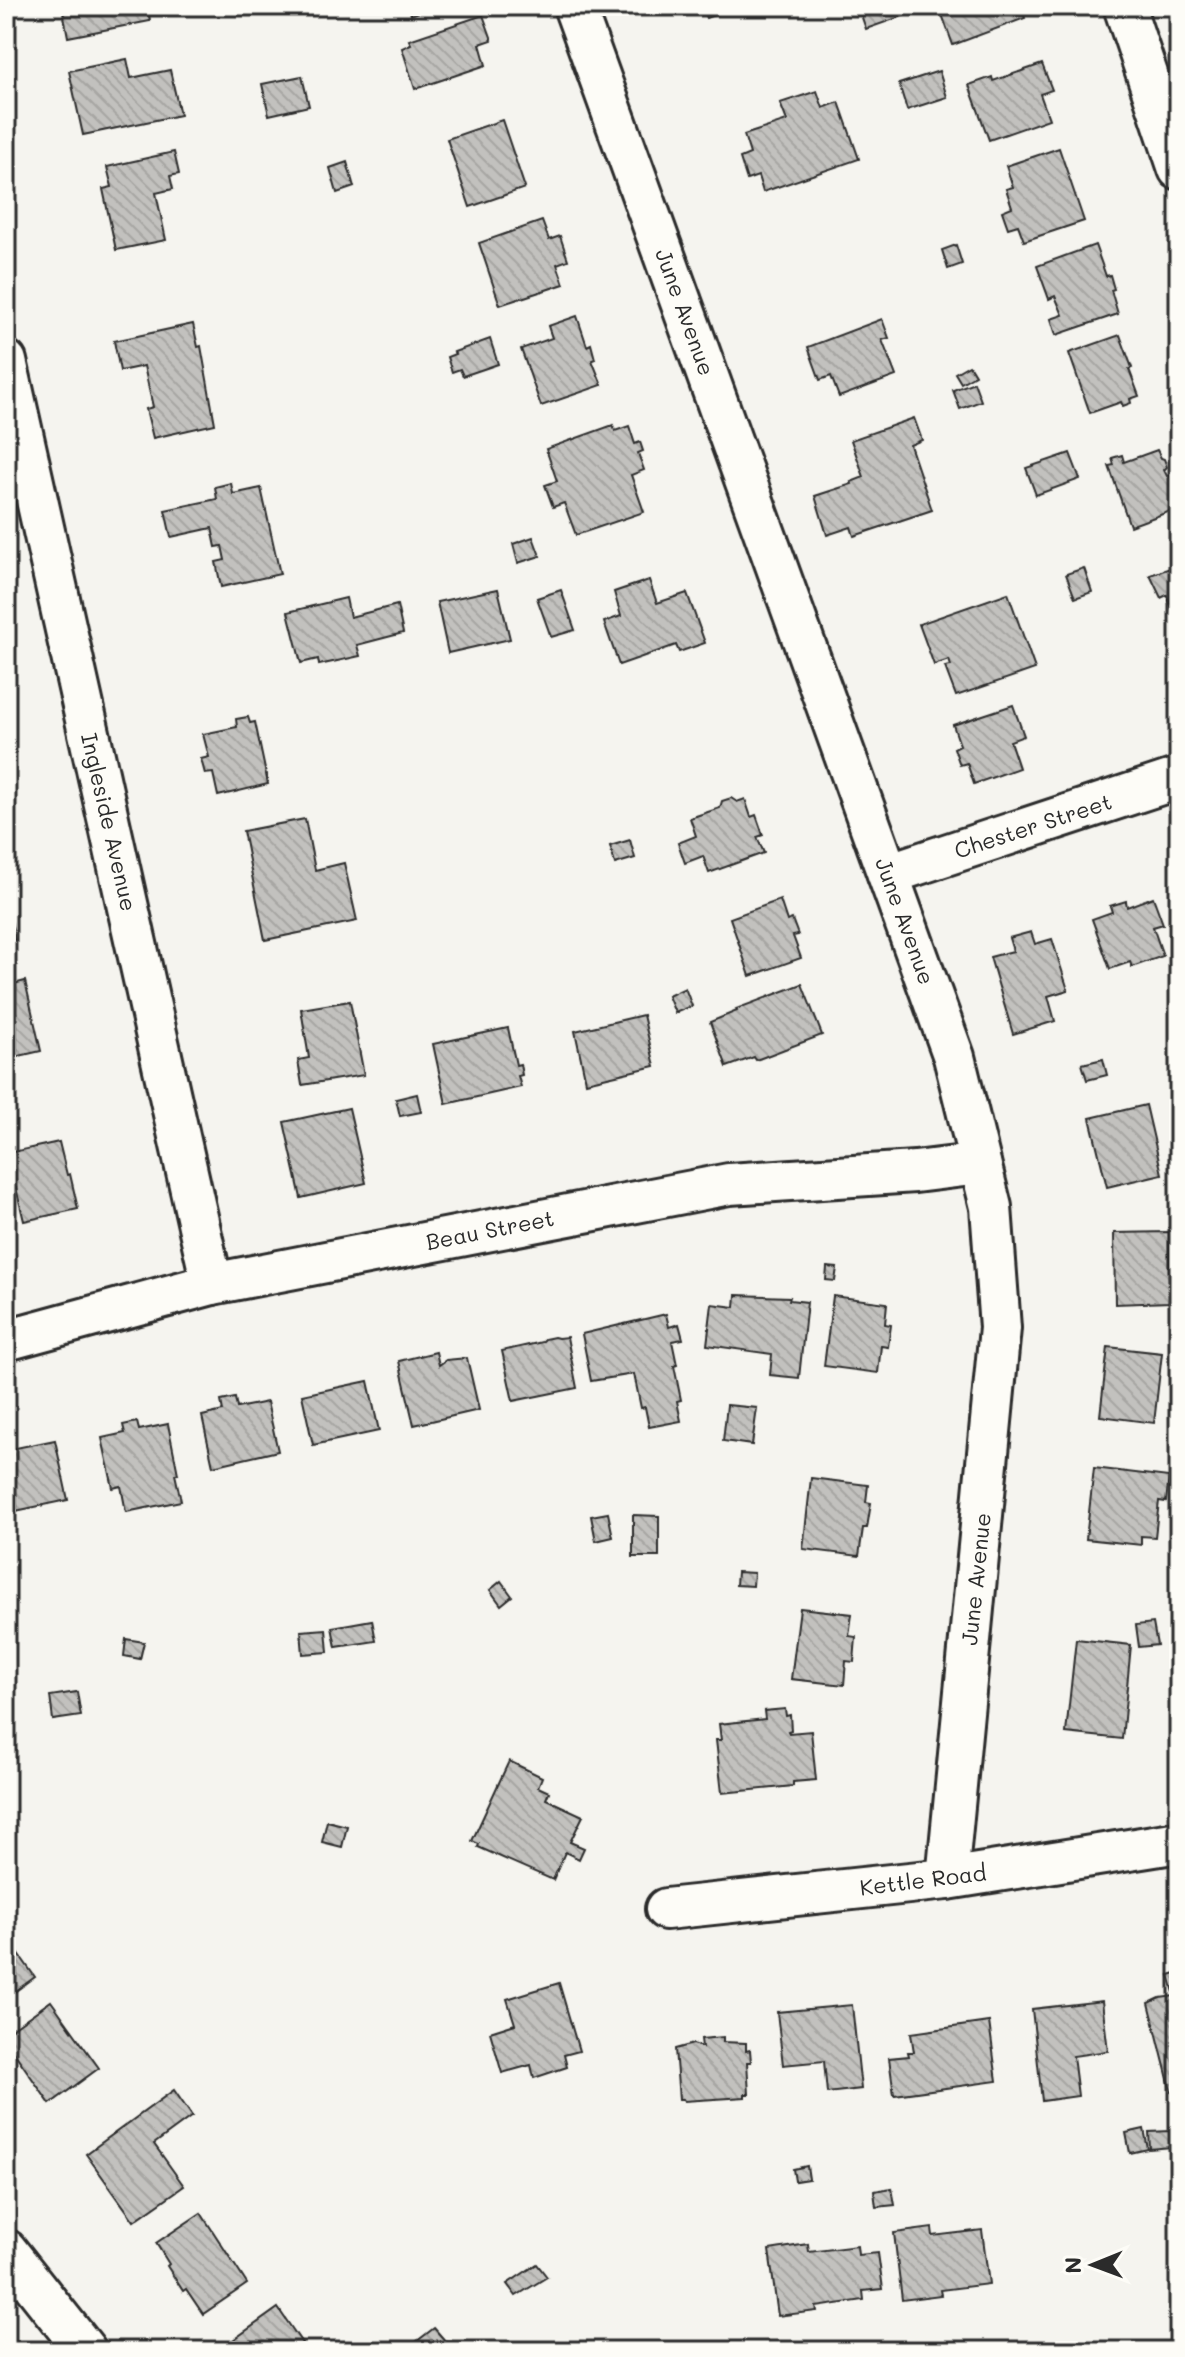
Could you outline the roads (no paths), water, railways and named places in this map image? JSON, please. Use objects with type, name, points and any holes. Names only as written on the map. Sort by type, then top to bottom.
[{"type":"street","name":"June Avenue","points":[[574,6],[954,1057],[991,1207],[1000,1328],[947,1879]]},
{"type":"street","points":[[1124,6],[1179,169]]},
{"type":"street","name":"Ingleside Avenue","points":[[6,361],[212,1284]]},
{"type":"street","name":"Chester Street","points":[[888,874],[1179,778]]},
{"type":"street","name":"Beau Street","points":[[6,1340],[212,1284],[729,1184],[915,1172],[980,1164]]},
{"type":"street","name":"Kettle Road","points":[[666,1909],[947,1879],[1179,1842]]},
{"type":"street","points":[[9,2262],[86,2351]]}]
